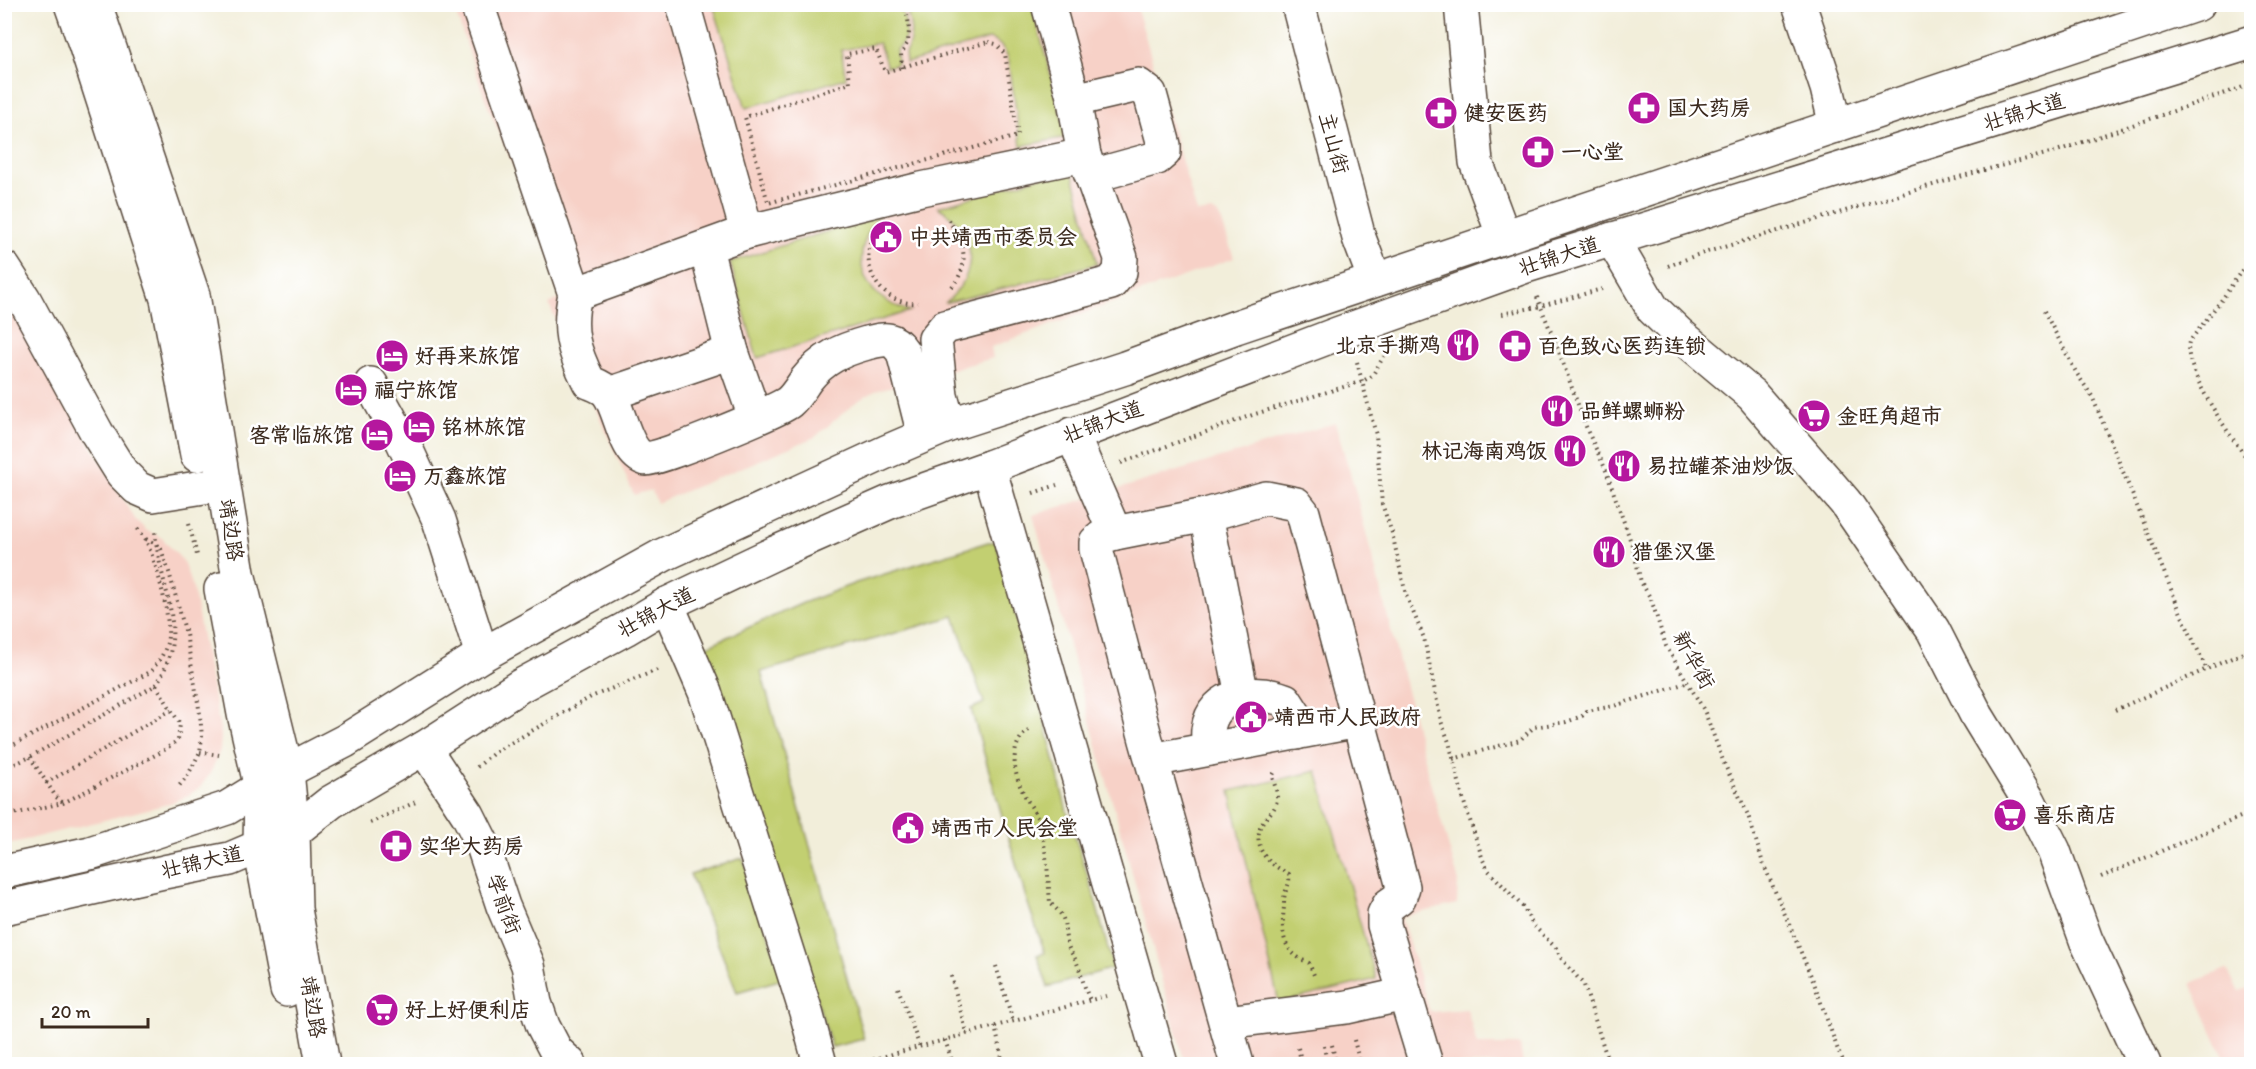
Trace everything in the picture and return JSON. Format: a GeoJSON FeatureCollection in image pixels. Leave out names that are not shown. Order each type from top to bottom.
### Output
{"type":"FeatureCollection","features":[{"type":"Feature","properties":{"kind":"main road","name":"靖边路"},"geometry":{"type":"LineString","coordinates":[[71,4],[167,299],[179,491],[244,714],[274,779],[293,832],[295,909],[323,1065]]}},
{"type":"Feature","properties":{"kind":"main road","name":"靖边路"},"geometry":{"type":"LineString","coordinates":[[95,4],[193,295],[274,779],[260,848],[301,1065]]}},
{"type":"Feature","properties":{"kind":"main road"},"geometry":{"type":"LineString","coordinates":[[477,4],[575,294],[571,312],[575,353],[589,382],[602,387],[609,394],[631,447],[640,457],[649,460],[675,451],[788,403],[807,378],[827,359],[843,350],[885,338],[897,343],[903,352],[917,400],[936,430]]}},
{"type":"Feature","properties":{"kind":"main road"},"geometry":{"type":"LineString","coordinates":[[683,4],[747,232]]}},
{"type":"Feature","properties":{"kind":"main road"},"geometry":{"type":"LineString","coordinates":[[936,430],[941,396],[935,339],[945,327],[1111,283],[1120,272],[1121,258],[1088,165],[1074,100],[1048,4]]}},
{"type":"Feature","properties":{"kind":"main road","name":"主山街"},"geometry":{"type":"LineString","coordinates":[[1298,4],[1359,238],[1375,280]]}},
{"type":"Feature","properties":{"kind":"main road"},"geometry":{"type":"LineString","coordinates":[[1461,4],[1476,162],[1504,237]]}},
{"type":"Feature","properties":{"kind":"main road"},"geometry":{"type":"LineString","coordinates":[[1799,4],[1827,88],[1836,126]]}},
{"type":"Feature","properties":{"kind":"main road","name":"壮锦大道"},"geometry":{"type":"LineString","coordinates":[[4,873],[90,853],[227,808],[274,779],[345,741],[482,655],[663,555],[936,430],[2198,4]]}},
{"type":"Feature","properties":{"kind":"main road","name":"壮锦大道"},"geometry":{"type":"LineString","coordinates":[[4,908],[230,859],[260,848],[293,832],[331,802],[424,748],[520,686],[625,630],[667,604],[890,502],[1337,334],[1526,266],[2252,42]]}},
{"type":"Feature","properties":{"kind":"main road"},"geometry":{"type":"LineString","coordinates":[[575,294],[747,232],[882,186],[917,177],[1088,165],[1157,158],[1164,152],[1150,94],[1138,85],[1074,100]]}},
{"type":"Feature","properties":{"kind":"main road"},"geometry":{"type":"LineString","coordinates":[[1612,239],[1653,309],[1752,395],[1845,502],[1933,630],[1977,716],[2029,801],[2054,851],[2085,940],[2144,1065]]}},
{"type":"Feature","properties":{"kind":"main road"},"geometry":{"type":"LineString","coordinates":[[706,248],[732,352],[755,417]]}},
{"type":"Feature","properties":{"kind":"main road"},"geometry":{"type":"LineString","coordinates":[[4,268],[24,299],[91,423],[122,473],[136,488],[179,491]]}},
{"type":"Feature","properties":{"kind":"main road"},"geometry":{"type":"LineString","coordinates":[[609,394],[732,352]]}},
{"type":"Feature","properties":{"kind":"main road"},"geometry":{"type":"LineString","coordinates":[[372,384],[403,442],[439,520],[482,655]]}},
{"type":"Feature","properties":{"kind":"main road"},"geometry":{"type":"LineString","coordinates":[[1072,434],[1115,533]]}},
{"type":"Feature","properties":{"kind":"main road"},"geometry":{"type":"LineString","coordinates":[[989,466],[1161,1065]]}},
{"type":"Feature","properties":{"kind":"main road"},"geometry":{"type":"LineString","coordinates":[[1237,1065],[1152,760],[1096,542],[1102,537],[1115,533],[1206,515],[1266,498],[1296,504],[1304,513],[1403,887],[1399,898],[1389,905],[1384,914],[1384,925],[1426,1065]]}},
{"type":"Feature","properties":{"kind":"main road"},"geometry":{"type":"LineString","coordinates":[[1206,515],[1242,694]]}},
{"type":"Feature","properties":{"kind":"main road"},"geometry":{"type":"LineString","coordinates":[[667,604],[705,692],[806,1012],[820,1065]]}},
{"type":"Feature","properties":{"kind":"main road"},"geometry":{"type":"LineString","coordinates":[[1209,749],[1208,731],[1211,718],[1230,698],[1242,694],[1258,693],[1285,700],[1296,717],[1296,733]]}},
{"type":"Feature","properties":{"kind":"main road"},"geometry":{"type":"LineString","coordinates":[[1152,760],[1358,721]]}},
{"type":"Feature","properties":{"kind":"main road","name":"学前街"},"geometry":{"type":"LineString","coordinates":[[424,748],[468,815],[485,852],[503,906],[528,965],[535,1003],[543,1026],[556,1051],[570,1065]]}},
{"type":"Feature","properties":{"kind":"main road"},"geometry":{"type":"LineString","coordinates":[[1226,1022],[1347,1007],[1405,994]]}},
{"type":"Feature","properties":{"kind":"path"},"geometry":{"type":"LineString","coordinates":[[902,68],[901,54],[908,42],[909,31],[908,18],[903,4]]}},
{"type":"Feature","properties":{"kind":"path"},"geometry":{"type":"LineString","coordinates":[[988,42],[996,44],[1005,54],[1018,136],[917,177],[882,186],[768,203],[745,117],[850,83],[847,54],[876,49],[885,72],[988,42]]}},
{"type":"Feature","properties":{"kind":"path"},"geometry":{"type":"LineString","coordinates":[[1495,316],[1541,306],[1634,278],[1697,255],[1973,173],[2055,152],[2252,84]]}},
{"type":"Feature","properties":{"kind":"path"},"geometry":{"type":"LineString","coordinates":[[917,177],[925,209],[937,211],[948,219],[963,242],[965,254],[959,280],[944,294]]}},
{"type":"Feature","properties":{"kind":"path"},"geometry":{"type":"LineString","coordinates":[[882,186],[892,213],[876,229],[870,244],[869,263],[873,278],[881,290],[893,299],[910,304],[927,302]]}},
{"type":"Feature","properties":{"kind":"path"},"geometry":{"type":"LineString","coordinates":[[2252,255],[2189,342],[2187,349],[2198,381],[2233,441],[2252,465]]}},
{"type":"Feature","properties":{"kind":"path","name":"新华街"},"geometry":{"type":"LineString","coordinates":[[1526,266],[1588,432],[1605,468],[1632,545],[1641,582],[1651,599],[1666,646],[1704,710],[1724,763],[1748,815],[1763,863],[1800,947],[1821,1008],[1845,1065]]}},
{"type":"Feature","properties":{"kind":"path"},"geometry":{"type":"LineString","coordinates":[[2044,311],[2063,350],[2096,404],[2178,607],[2207,670]]}},
{"type":"Feature","properties":{"kind":"path"},"geometry":{"type":"LineString","coordinates":[[1337,334],[1347,341],[1357,360],[1363,381],[1376,435],[1382,504],[1392,533],[1406,595],[1424,638],[1441,721],[1464,802],[1488,870],[1523,907],[1533,925],[1556,948],[1561,958],[1584,985],[1609,1065]]}},
{"type":"Feature","properties":{"kind":"path"},"geometry":{"type":"LineString","coordinates":[[1030,494],[1252,415],[1363,381],[1372,376],[1387,351]]}},
{"type":"Feature","properties":{"kind":"path"},"geometry":{"type":"LineString","coordinates":[[4,769],[30,757],[156,685],[166,669],[172,650],[173,632],[156,544],[179,491]]}},
{"type":"Feature","properties":{"kind":"path"},"geometry":{"type":"LineString","coordinates":[[179,491],[198,558]]}},
{"type":"Feature","properties":{"kind":"path"},"geometry":{"type":"LineString","coordinates":[[4,750],[150,672],[160,662],[168,637],[167,617],[153,558],[146,539],[135,525]]}},
{"type":"Feature","properties":{"kind":"path"},"geometry":{"type":"LineString","coordinates":[[146,539],[161,549],[170,572],[186,634],[200,714],[202,737],[200,752],[188,775],[177,789]]}},
{"type":"Feature","properties":{"kind":"path"},"geometry":{"type":"LineString","coordinates":[[363,826],[417,802],[442,795],[465,781],[476,767],[495,752],[591,697],[665,667],[687,647]]}},
{"type":"Feature","properties":{"kind":"path"},"geometry":{"type":"LineString","coordinates":[[2115,710],[2252,649]]}},
{"type":"Feature","properties":{"kind":"path"},"geometry":{"type":"LineString","coordinates":[[1453,759],[1520,740],[1534,728],[1566,722],[1582,716],[1587,711],[1614,706],[1689,682]]}},
{"type":"Feature","properties":{"kind":"path"},"geometry":{"type":"LineString","coordinates":[[4,816],[63,803],[162,751],[178,740],[180,724],[156,685]]}},
{"type":"Feature","properties":{"kind":"path"},"geometry":{"type":"LineString","coordinates":[[46,783],[171,710]]}},
{"type":"Feature","properties":{"kind":"path"},"geometry":{"type":"LineString","coordinates":[[1060,712],[1038,722],[1021,735],[1016,747],[1014,764],[1021,790],[1039,822],[1047,858],[1050,903],[1066,921],[1068,948],[1076,961],[1090,1000]]}},
{"type":"Feature","properties":{"kind":"path"},"geometry":{"type":"LineString","coordinates":[[200,752],[228,757]]}},
{"type":"Feature","properties":{"kind":"path"},"geometry":{"type":"LineString","coordinates":[[30,757],[56,797],[63,803]]}},
{"type":"Feature","properties":{"kind":"path"},"geometry":{"type":"LineString","coordinates":[[1276,770],[1272,777],[1278,794],[1276,806],[1260,826],[1259,840],[1262,853],[1271,864],[1289,874],[1290,883],[1285,893],[1283,936],[1288,949],[1297,958],[1309,963],[1314,973],[1320,1010]]}},
{"type":"Feature","properties":{"kind":"path"},"geometry":{"type":"LineString","coordinates":[[2069,890],[2252,812]]}},
{"type":"Feature","properties":{"kind":"path"},"geometry":{"type":"LineString","coordinates":[[996,966],[1013,1021]]}},
{"type":"Feature","properties":{"kind":"path"},"geometry":{"type":"LineString","coordinates":[[951,976],[967,1034]]}},
{"type":"Feature","properties":{"kind":"path"},"geometry":{"type":"LineString","coordinates":[[856,1065],[1139,987]]}},
{"type":"Feature","properties":{"kind":"path"},"geometry":{"type":"LineString","coordinates":[[898,988],[920,1047]]}},
{"type":"Feature","properties":{"kind":"path"},"geometry":{"type":"LineString","coordinates":[[995,1026],[1004,1065]]}},
{"type":"Feature","properties":{"kind":"path"},"geometry":{"type":"LineString","coordinates":[[945,1040],[953,1065]]}},
{"type":"Feature","properties":{"kind":"path"},"geometry":{"type":"LineString","coordinates":[[1332,1045],[1336,1065]]}},
{"type":"Feature","properties":{"kind":"path"},"geometry":{"type":"LineString","coordinates":[[1324,1046],[1327,1065]]}},
{"type":"Feature","properties":{"kind":"shaded area","name":"中共靖西市委员会"},"geometry":{"type":"Polygon","coordinates":[[[453,5],[1136,5],[1197,213],[1212,211],[1220,216],[1234,258],[991,347],[993,358],[875,391],[856,402],[815,437],[657,503],[651,490],[634,495],[549,304],[569,294],[487,104],[453,5]]]}},
{"type":"Feature","properties":{"kind":"shaded area"},"geometry":{"type":"Polygon","coordinates":[[[4,299],[135,519],[147,531],[161,537],[183,561],[193,589],[221,735],[220,750],[210,774],[200,787],[187,796],[168,804],[5,845],[4,299]]]}},
{"type":"Feature","properties":{"kind":"shaded area","name":"靖西市人民政府"},"geometry":{"type":"Polygon","coordinates":[[[1335,423],[1354,486],[1430,782],[1458,879],[1457,904],[1401,917],[1430,1012],[1467,1009],[1477,1045],[1520,1045],[1523,1064],[1185,1064],[1033,515],[1335,423]]]}},
{"type":"Feature","properties":{"kind":"shaded area"},"geometry":{"type":"Polygon","coordinates":[[[2227,969],[2239,992],[2251,987],[2251,1064],[2227,1064],[2191,983],[2227,969]]]}},
{"type":"Feature","properties":{"kind":"green space"},"geometry":{"type":"Polygon","coordinates":[[[713,5],[900,5],[906,23],[906,35],[896,50],[897,64],[887,67],[879,43],[841,50],[846,78],[746,108],[713,5]]]}},
{"type":"Feature","properties":{"kind":"green space"},"geometry":{"type":"Polygon","coordinates":[[[905,5],[1032,5],[1067,137],[1021,146],[1009,61],[1002,47],[993,40],[989,39],[906,63],[905,53],[910,41],[911,29],[905,5]]]}},
{"type":"Feature","properties":{"kind":"green space"},"geometry":{"type":"Polygon","coordinates":[[[1071,168],[1097,264],[945,303],[964,279],[969,266],[970,253],[961,228],[938,207],[1071,168]]]}},
{"type":"Feature","properties":{"kind":"green space"},"geometry":{"type":"Polygon","coordinates":[[[880,215],[864,245],[862,259],[864,273],[869,285],[879,296],[910,311],[757,358],[730,262],[880,215]]]}},
{"type":"Feature","properties":{"kind":"green space"},"geometry":{"type":"Polygon","coordinates":[[[988,542],[996,542],[1041,706],[1067,812],[1093,892],[1113,968],[1048,987],[1037,955],[1045,953],[1026,898],[971,709],[984,703],[954,616],[761,672],[864,1039],[832,1047],[703,648],[803,603],[856,583],[988,542]]]}},
{"type":"Feature","properties":{"kind":"green space"},"geometry":{"type":"Polygon","coordinates":[[[1317,771],[1376,979],[1279,1003],[1230,791],[1317,771]]]}},
{"type":"Feature","properties":{"kind":"green space"},"geometry":{"type":"Polygon","coordinates":[[[743,858],[783,979],[737,992],[690,874],[743,858]]]}},
{"type":"Feature","properties":{"kind":"place","name":"国大药房"},"geometry":{"type":"Point","coordinates":[1644,108]}},
{"type":"Feature","properties":{"kind":"place","name":"健安医药"},"geometry":{"type":"Point","coordinates":[1441,113]}},
{"type":"Feature","properties":{"kind":"place","name":"一心堂"},"geometry":{"type":"Point","coordinates":[1538,152]}},
{"type":"Feature","properties":{"kind":"place","name":"中共靖西市委员会"},"geometry":{"type":"Point","coordinates":[886,237]}},
{"type":"Feature","properties":{"kind":"place","name":"北京手撕鸡"},"geometry":{"type":"Point","coordinates":[1463,345]}},
{"type":"Feature","properties":{"kind":"place","name":"百色致心医药连锁"},"geometry":{"type":"Point","coordinates":[1515,346]}},
{"type":"Feature","properties":{"kind":"place","name":"好再来旅馆"},"geometry":{"type":"Point","coordinates":[392,356]}},
{"type":"Feature","properties":{"kind":"place","name":"福宁旅馆"},"geometry":{"type":"Point","coordinates":[351,390]}},
{"type":"Feature","properties":{"kind":"place","name":"品鲜螺蛳粉"},"geometry":{"type":"Point","coordinates":[1557,411]}},
{"type":"Feature","properties":{"kind":"place","name":"金旺角超市"},"geometry":{"type":"Point","coordinates":[1814,416]}},
{"type":"Feature","properties":{"kind":"place","name":"铭林旅馆"},"geometry":{"type":"Point","coordinates":[419,427]}},
{"type":"Feature","properties":{"kind":"place","name":"客常临旅馆"},"geometry":{"type":"Point","coordinates":[377,435]}},
{"type":"Feature","properties":{"kind":"place","name":"林记海南鸡饭"},"geometry":{"type":"Point","coordinates":[1570,451]}},
{"type":"Feature","properties":{"kind":"place","name":"易拉罐茶油炒饭"},"geometry":{"type":"Point","coordinates":[1624,466]}},
{"type":"Feature","properties":{"kind":"place","name":"万鑫旅馆"},"geometry":{"type":"Point","coordinates":[400,476]}},
{"type":"Feature","properties":{"kind":"place","name":"猎堡汉堡"},"geometry":{"type":"Point","coordinates":[1609,552]}},
{"type":"Feature","properties":{"kind":"place","name":"靖西市人民政府"},"geometry":{"type":"Point","coordinates":[1251,717]}},
{"type":"Feature","properties":{"kind":"place","name":"喜乐商店"},"geometry":{"type":"Point","coordinates":[2010,815]}},
{"type":"Feature","properties":{"kind":"place","name":"靖西市人民会堂"},"geometry":{"type":"Point","coordinates":[908,828]}},
{"type":"Feature","properties":{"kind":"place","name":"实华大药房"},"geometry":{"type":"Point","coordinates":[396,846]}},
{"type":"Feature","properties":{"kind":"place","name":"好上好便利店"},"geometry":{"type":"Point","coordinates":[382,1010]}}]}
